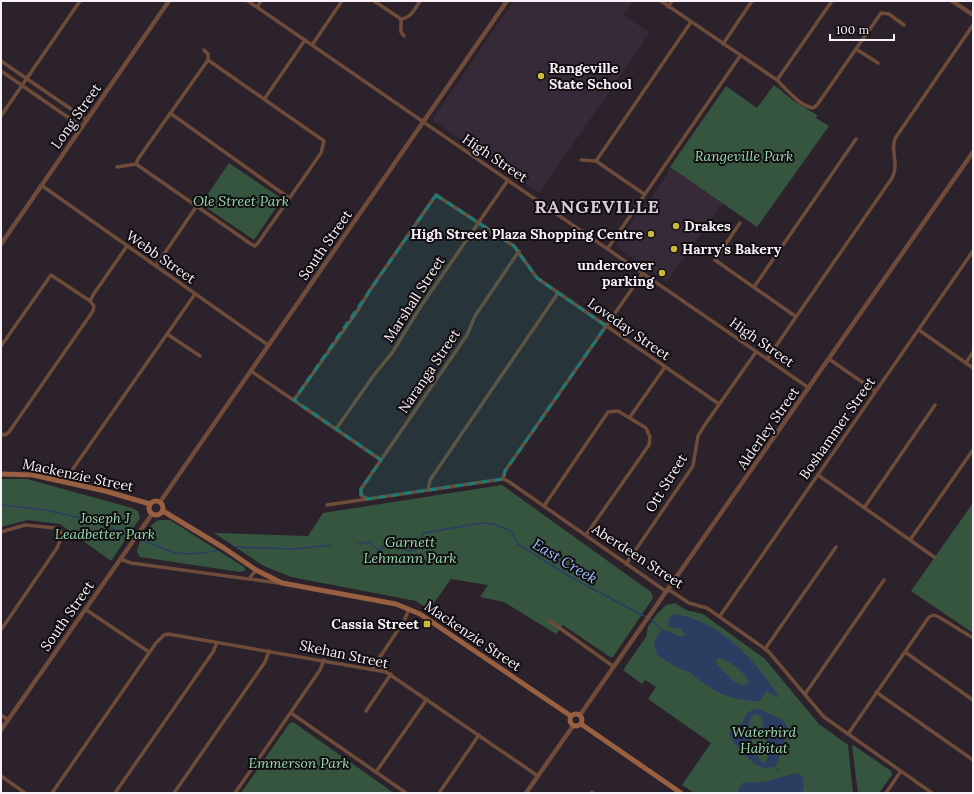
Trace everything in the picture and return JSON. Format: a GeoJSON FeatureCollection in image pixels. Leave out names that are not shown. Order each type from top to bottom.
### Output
{"type":"FeatureCollection","features":[{"type":"Feature","properties":{"kind":"main road","name":"Mackenzie Street"},"geometry":{"type":"LineString","coordinates":[[1,474],[20,474],[66,482],[124,495],[150,504]]}},
{"type":"Feature","properties":{"kind":"main road"},"geometry":{"type":"LineString","coordinates":[[153,501],[160,502],[164,507],[163,512],[158,515],[152,514],[149,509],[150,504],[153,501]]}},
{"type":"Feature","properties":{"kind":"main road","name":"Mackenzie Street"},"geometry":{"type":"LineString","coordinates":[[163,512],[224,548],[256,570],[282,583],[396,604],[409,609],[430,620],[571,716]]}},
{"type":"Feature","properties":{"kind":"main road"},"geometry":{"type":"LineString","coordinates":[[575,714],[580,716],[582,718],[582,724],[573,726],[570,721],[571,716],[575,714]]}},
{"type":"Feature","properties":{"kind":"main road"},"geometry":{"type":"LineString","coordinates":[[582,724],[681,793]]}},
{"type":"Feature","properties":{"kind":"street"},"geometry":{"type":"LineString","coordinates":[[1,116],[80,1]]}},
{"type":"Feature","properties":{"kind":"street","name":"Long Street"},"geometry":{"type":"LineString","coordinates":[[1,244],[169,1]]}},
{"type":"Feature","properties":{"kind":"street","name":"High Street"},"geometry":{"type":"LineString","coordinates":[[248,1],[809,388]]}},
{"type":"Feature","properties":{"kind":"street"},"geometry":{"type":"LineString","coordinates":[[257,7],[261,1]]}},
{"type":"Feature","properties":{"kind":"street"},"geometry":{"type":"LineString","coordinates":[[312,44],[342,1]]}},
{"type":"Feature","properties":{"kind":"street"},"geometry":{"type":"LineString","coordinates":[[374,1],[401,19],[410,15],[420,1]]}},
{"type":"Feature","properties":{"kind":"street","name":"South Street"},"geometry":{"type":"LineString","coordinates":[[160,502],[507,1]]}},
{"type":"Feature","properties":{"kind":"street"},"geometry":{"type":"LineString","coordinates":[[661,1],[777,80],[793,96],[806,106],[813,108],[881,13],[888,14],[904,25]]}},
{"type":"Feature","properties":{"kind":"street"},"geometry":{"type":"LineString","coordinates":[[668,6],[672,1]]}},
{"type":"Feature","properties":{"kind":"street"},"geometry":{"type":"LineString","coordinates":[[723,44],[752,1]]}},
{"type":"Feature","properties":{"kind":"street"},"geometry":{"type":"LineString","coordinates":[[777,80],[832,1]]}},
{"type":"Feature","properties":{"kind":"street"},"geometry":{"type":"LineString","coordinates":[[952,1],[973,16]]}},
{"type":"Feature","properties":{"kind":"street"},"geometry":{"type":"LineString","coordinates":[[401,19],[401,32],[404,36]]}},
{"type":"Feature","properties":{"kind":"street"},"geometry":{"type":"LineString","coordinates":[[596,161],[691,22]]}},
{"type":"Feature","properties":{"kind":"street"},"geometry":{"type":"LineString","coordinates":[[767,358],[892,178],[895,170],[893,146],[896,137],[973,25]]}},
{"type":"Feature","properties":{"kind":"street"},"geometry":{"type":"LineString","coordinates":[[265,98],[304,40]]}},
{"type":"Feature","properties":{"kind":"street"},"geometry":{"type":"LineString","coordinates":[[856,49],[878,63]]}},
{"type":"Feature","properties":{"kind":"street"},"geometry":{"type":"LineString","coordinates":[[136,164],[138,159],[208,60],[208,54],[204,50]]}},
{"type":"Feature","properties":{"kind":"street"},"geometry":{"type":"LineString","coordinates":[[608,248],[740,56]]}},
{"type":"Feature","properties":{"kind":"street"},"geometry":{"type":"LineString","coordinates":[[117,167],[136,164],[196,207],[255,246],[321,152],[324,144],[321,137],[208,60]]}},
{"type":"Feature","properties":{"kind":"street"},"geometry":{"type":"LineString","coordinates":[[1,61],[87,120]]}},
{"type":"Feature","properties":{"kind":"street"},"geometry":{"type":"LineString","coordinates":[[1,71],[82,127]]}},
{"type":"Feature","properties":{"kind":"street"},"geometry":{"type":"LineString","coordinates":[[170,113],[289,198]]}},
{"type":"Feature","properties":{"kind":"street"},"geometry":{"type":"LineString","coordinates":[[754,287],[856,139]]}},
{"type":"Feature","properties":{"kind":"street","name":"Alderley Street"},"geometry":{"type":"LineString","coordinates":[[580,716],[973,152]]}},
{"type":"Feature","properties":{"kind":"street"},"geometry":{"type":"LineString","coordinates":[[581,160],[596,161],[644,194]]}},
{"type":"Feature","properties":{"kind":"street","name":"Marshall Street"},"geometry":{"type":"LineString","coordinates":[[336,429],[374,374],[392,353],[421,306],[508,180]]}},
{"type":"Feature","properties":{"kind":"street","name":"Webb Street"},"geometry":{"type":"LineString","coordinates":[[41,185],[268,345]]}},
{"type":"Feature","properties":{"kind":"street","name":"Loveday Street"},"geometry":{"type":"LineString","coordinates":[[294,400],[352,319],[372,287],[436,195],[479,222],[519,251],[533,274],[558,293],[719,404]]}},
{"type":"Feature","properties":{"kind":"street"},"geometry":{"type":"LineString","coordinates":[[156,266],[196,207]]}},
{"type":"Feature","properties":{"kind":"street"},"geometry":{"type":"LineString","coordinates":[[740,222],[715,260],[795,316]]}},
{"type":"Feature","properties":{"kind":"street"},"geometry":{"type":"LineString","coordinates":[[90,301],[127,246]]}},
{"type":"Feature","properties":{"kind":"street","name":"Naranga Street"},"geometry":{"type":"LineString","coordinates":[[368,499],[361,495],[362,489],[467,336],[475,316],[519,251]]}},
{"type":"Feature","properties":{"kind":"street","name":"Boshammer Street"},"geometry":{"type":"LineString","coordinates":[[720,616],[973,251]]}},
{"type":"Feature","properties":{"kind":"street"},"geometry":{"type":"LineString","coordinates":[[328,505],[503,479],[506,471],[643,273]]}},
{"type":"Feature","properties":{"kind":"street"},"geometry":{"type":"LineString","coordinates":[[1,346],[51,275],[90,301],[94,306],[93,311],[3,434]]}},
{"type":"Feature","properties":{"kind":"street"},"geometry":{"type":"LineString","coordinates":[[428,490],[430,480],[558,293]]}},
{"type":"Feature","properties":{"kind":"street"},"geometry":{"type":"LineString","coordinates":[[66,482],[70,473],[195,294]]}},
{"type":"Feature","properties":{"kind":"street"},"geometry":{"type":"LineString","coordinates":[[919,330],[973,368]]}},
{"type":"Feature","properties":{"kind":"street"},"geometry":{"type":"LineString","coordinates":[[167,334],[200,356]]}},
{"type":"Feature","properties":{"kind":"street","name":"Ott Street"},"geometry":{"type":"LineString","coordinates":[[626,564],[693,466],[698,436],[756,352]]}},
{"type":"Feature","properties":{"kind":"street"},"geometry":{"type":"LineString","coordinates":[[966,363],[973,352]]}},
{"type":"Feature","properties":{"kind":"street"},"geometry":{"type":"LineString","coordinates":[[829,359],[875,391]]}},
{"type":"Feature","properties":{"kind":"street"},"geometry":{"type":"LineString","coordinates":[[630,417],[665,367]]}},
{"type":"Feature","properties":{"kind":"street"},"geometry":{"type":"LineString","coordinates":[[251,371],[381,460]]}},
{"type":"Feature","properties":{"kind":"street"},"geometry":{"type":"LineString","coordinates":[[864,508],[935,405]]}},
{"type":"Feature","properties":{"kind":"street"},"geometry":{"type":"LineString","coordinates":[[544,506],[608,412],[618,411],[646,428],[650,437],[649,445],[586,535]]}},
{"type":"Feature","properties":{"kind":"street"},"geometry":{"type":"LineString","coordinates":[[910,540],[973,450]]}},
{"type":"Feature","properties":{"kind":"street"},"geometry":{"type":"LineString","coordinates":[[818,475],[934,557]]}},
{"type":"Feature","properties":{"kind":"street","name":"Aberdeen Street"},"geometry":{"type":"LineString","coordinates":[[503,479],[664,590],[689,603],[706,608],[720,616],[765,648],[824,717],[932,793]]}},
{"type":"Feature","properties":{"kind":"street","name":"South Street"},"geometry":{"type":"LineString","coordinates":[[1,730],[152,514]]}},
{"type":"Feature","properties":{"kind":"street"},"geometry":{"type":"LineString","coordinates":[[1,532],[25,525],[48,527],[60,530],[62,536],[57,548],[1,630]]}},
{"type":"Feature","properties":{"kind":"street"},"geometry":{"type":"LineString","coordinates":[[765,648],[836,547]]}},
{"type":"Feature","properties":{"kind":"street","name":"Mackenzie Street"},"geometry":{"type":"LineString","coordinates":[[120,559],[131,563],[282,583]]}},
{"type":"Feature","properties":{"kind":"street"},"geometry":{"type":"LineString","coordinates":[[249,579],[256,570]]}},
{"type":"Feature","properties":{"kind":"street"},"geometry":{"type":"LineString","coordinates":[[805,694],[884,580]]}},
{"type":"Feature","properties":{"kind":"street"},"geometry":{"type":"LineString","coordinates":[[52,793],[150,652],[86,609]]}},
{"type":"Feature","properties":{"kind":"street"},"geometry":{"type":"LineString","coordinates":[[372,669],[404,621],[409,609]]}},
{"type":"Feature","properties":{"kind":"street"},"geometry":{"type":"LineString","coordinates":[[848,734],[929,617],[934,614],[973,638]]}},
{"type":"Feature","properties":{"kind":"street"},"geometry":{"type":"LineString","coordinates":[[550,621],[614,667]]}},
{"type":"Feature","properties":{"kind":"street","name":"Skehan Street"},"geometry":{"type":"LineString","coordinates":[[150,652],[164,635],[177,635],[386,672],[538,776]]}},
{"type":"Feature","properties":{"kind":"street"},"geometry":{"type":"LineString","coordinates":[[115,793],[213,652],[217,643]]}},
{"type":"Feature","properties":{"kind":"street"},"geometry":{"type":"LineString","coordinates":[[174,793],[265,662],[269,651]]}},
{"type":"Feature","properties":{"kind":"street"},"geometry":{"type":"LineString","coordinates":[[904,652],[973,700]]}},
{"type":"Feature","properties":{"kind":"street"},"geometry":{"type":"LineString","coordinates":[[380,655],[380,664],[386,672]]}},
{"type":"Feature","properties":{"kind":"street"},"geometry":{"type":"LineString","coordinates":[[235,793],[320,670],[324,660]]}},
{"type":"Feature","properties":{"kind":"street"},"geometry":{"type":"LineString","coordinates":[[366,711],[391,674]]}},
{"type":"Feature","properties":{"kind":"street"},"geometry":{"type":"LineString","coordinates":[[876,692],[973,760]]}},
{"type":"Feature","properties":{"kind":"street"},"geometry":{"type":"LineString","coordinates":[[376,772],[427,699]]}},
{"type":"Feature","properties":{"kind":"street"},"geometry":{"type":"LineString","coordinates":[[291,713],[406,793]]}},
{"type":"Feature","properties":{"kind":"street"},"geometry":{"type":"LineString","coordinates":[[1,715],[8,720]]}},
{"type":"Feature","properties":{"kind":"street"},"geometry":{"type":"LineString","coordinates":[[526,793],[573,726]]}},
{"type":"Feature","properties":{"kind":"street"},"geometry":{"type":"LineString","coordinates":[[439,793],[479,735]]}},
{"type":"Feature","properties":{"kind":"street"},"geometry":{"type":"LineString","coordinates":[[886,793],[901,771]]}},
{"type":"Feature","properties":{"kind":"street"},"geometry":{"type":"LineString","coordinates":[[1,776],[25,793]]}},
{"type":"Feature","properties":{"kind":"highlighted area"},"geometry":{"type":"Polygon","coordinates":[[[436,195],[514,246],[537,278],[606,326],[505,471],[503,479],[368,499],[361,495],[361,489],[381,460],[294,400],[436,195]]]}},
{"type":"Feature","properties":{"kind":"shaded area","name":"Rangeville State School"},"geometry":{"type":"Polygon","coordinates":[[[514,1],[634,1],[623,15],[650,33],[539,193],[434,121],[433,118],[514,1]]]}},
{"type":"Feature","properties":{"kind":"shaded area","name":"High Street Plaza Shopping Centre"},"geometry":{"type":"Polygon","coordinates":[[[670,167],[723,203],[667,282],[617,247],[617,244],[639,212],[643,210],[665,178],[670,167]]]}},
{"type":"Feature","properties":{"kind":"green space","name":"Rangeville Park"},"geometry":{"type":"Polygon","coordinates":[[[774,85],[794,101],[817,115],[816,118],[829,126],[757,227],[670,167],[726,86],[757,108],[774,85]]]}},
{"type":"Feature","properties":{"kind":"green space","name":"Ole Street Park"},"geometry":{"type":"Polygon","coordinates":[[[229,163],[282,199],[254,240],[201,204],[229,163]]]}},
{"type":"Feature","properties":{"kind":"green space","name":"Joseph J Leadbetter Park"},"geometry":{"type":"Polygon","coordinates":[[[1,479],[27,479],[132,508],[138,511],[140,518],[111,561],[60,524],[28,520],[1,527],[1,479]]]}},
{"type":"Feature","properties":{"kind":"green space","name":"Garnett Lehmann Park"},"geometry":{"type":"Polygon","coordinates":[[[502,485],[651,592],[653,598],[613,657],[610,657],[563,625],[556,634],[504,602],[480,597],[488,585],[451,579],[429,610],[416,601],[291,577],[264,566],[214,533],[308,536],[323,513],[502,485]]]}},
{"type":"Feature","properties":{"kind":"green space"},"geometry":{"type":"Polygon","coordinates":[[[973,503],[973,633],[911,591],[973,503]]]}},
{"type":"Feature","properties":{"kind":"green space"},"geometry":{"type":"Polygon","coordinates":[[[159,520],[170,520],[244,567],[246,570],[240,572],[140,557],[137,552],[139,544],[148,529],[159,520]]]}},
{"type":"Feature","properties":{"kind":"green space","name":"Waterbird Habitat"},"geometry":{"type":"Polygon","coordinates":[[[675,603],[686,610],[703,614],[765,659],[819,724],[848,745],[853,793],[694,793],[682,785],[711,743],[648,699],[656,687],[645,680],[642,684],[623,670],[646,637],[648,627],[656,615],[666,605],[675,603]]]}},
{"type":"Feature","properties":{"kind":"green space","name":"Emmerson Park"},"geometry":{"type":"Polygon","coordinates":[[[293,722],[394,793],[241,793],[289,724],[293,722]]]}},
{"type":"Feature","properties":{"kind":"green space"},"geometry":{"type":"Polygon","coordinates":[[[853,745],[891,771],[892,775],[879,793],[858,793],[853,745]]]}},
{"type":"Feature","properties":{"kind":"water"},"geometry":{"type":"Polygon","coordinates":[[[674,614],[690,618],[706,624],[721,633],[747,655],[769,682],[778,696],[777,698],[767,691],[759,701],[749,701],[731,697],[707,686],[691,673],[678,668],[657,655],[654,644],[659,632],[669,631],[678,636],[685,636],[682,629],[669,627],[668,619],[674,614]],[[717,658],[716,664],[736,683],[744,686],[749,683],[748,679],[741,671],[717,658]]]}},
{"type":"Feature","properties":{"kind":"water"},"geometry":{"type":"Polygon","coordinates":[[[758,709],[783,720],[788,729],[775,766],[763,768],[755,764],[731,739],[730,730],[739,726],[744,721],[747,713],[758,709]],[[755,714],[751,718],[749,731],[750,740],[756,755],[764,763],[768,758],[767,742],[761,716],[755,714]]]}},
{"type":"Feature","properties":{"kind":"water"},"geometry":{"type":"Polygon","coordinates":[[[797,773],[803,777],[804,786],[802,793],[737,793],[742,783],[763,782],[797,773]]]}},
{"type":"Feature","properties":{"kind":"waterway","name":"East Creek"},"geometry":{"type":"LineString","coordinates":[[1,505],[45,510],[86,519],[129,535]]}},
{"type":"Feature","properties":{"kind":"waterway","name":"East Creek"},"geometry":{"type":"LineString","coordinates":[[357,544],[369,542],[378,550],[381,550],[386,542],[408,551],[415,550],[424,533],[481,523],[493,524],[511,531],[518,544],[572,578],[646,617]]}},
{"type":"Feature","properties":{"kind":"waterway","name":"East Creek"},"geometry":{"type":"LineString","coordinates":[[142,540],[175,553],[193,554],[216,551]]}},
{"type":"Feature","properties":{"kind":"waterway","name":"East Creek"},"geometry":{"type":"LineString","coordinates":[[236,547],[294,549],[330,545]]}},
{"type":"Feature","properties":{"kind":"waterway","name":"East Creek"},"geometry":{"type":"LineString","coordinates":[[650,619],[663,631]]}},
{"type":"Feature","properties":{"kind":"waterway","name":"East Creek"},"geometry":{"type":"LineString","coordinates":[[774,764],[777,770]]}},
{"type":"Feature","properties":{"kind":"place","name":"Rangeville State School"},"geometry":{"type":"Point","coordinates":[541,76]}},
{"type":"Feature","properties":{"kind":"place","name":"Drakes"},"geometry":{"type":"Point","coordinates":[676,226]}},
{"type":"Feature","properties":{"kind":"place","name":"High Street Plaza Shopping Centre"},"geometry":{"type":"Point","coordinates":[651,234]}},
{"type":"Feature","properties":{"kind":"place","name":"Harry's Bakery"},"geometry":{"type":"Point","coordinates":[674,249]}},
{"type":"Feature","properties":{"kind":"place","name":"undercover parking"},"geometry":{"type":"Point","coordinates":[662,273]}},
{"type":"Feature","properties":{"kind":"place","name":"Cassia Street"},"geometry":{"type":"Point","coordinates":[427,624]}},
{"type":"Feature","properties":{"kind":"district","name":"RANGEVILLE"},"geometry":{"type":"Point","coordinates":[597,206]}}]}
